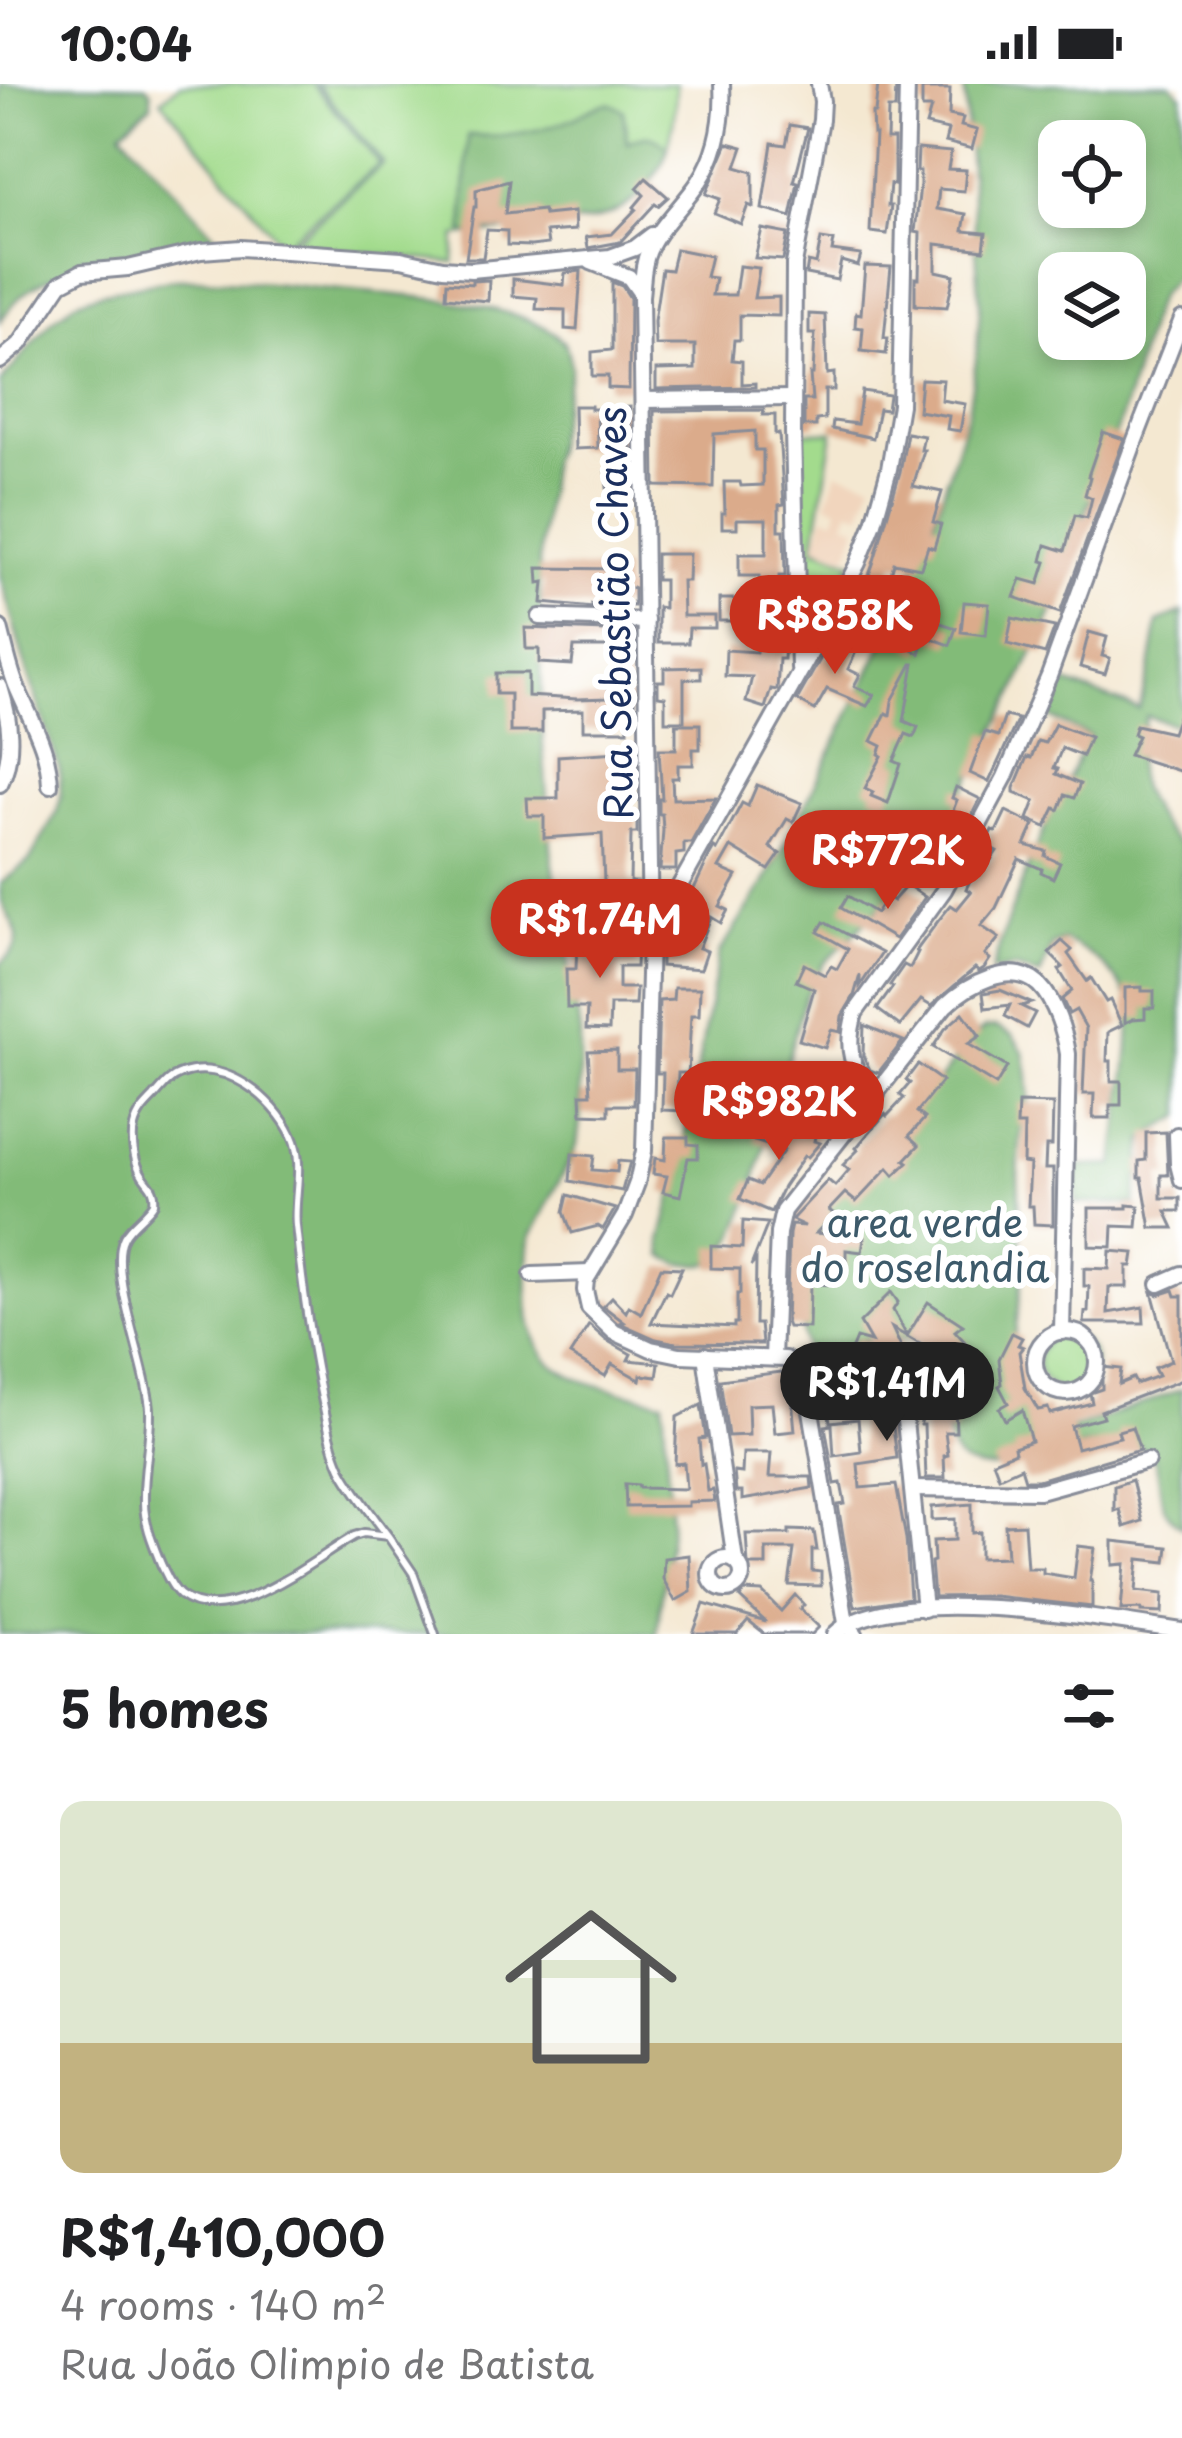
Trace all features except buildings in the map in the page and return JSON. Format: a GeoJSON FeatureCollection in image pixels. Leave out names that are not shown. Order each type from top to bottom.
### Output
{"type":"FeatureCollection","features":[{"type":"Feature","properties":{"kind":"street","name":"Rua Sebastião Chaves"},"geometry":{"type":"LineString","coordinates":[[590,1273],[625,1215],[642,1162],[650,939],[641,296],[646,257],[710,160],[722,125],[722,84]]}},
{"type":"Feature","properties":{"kind":"street"},"geometry":{"type":"LineString","coordinates":[[800,673],[794,264],[821,119],[818,84]]}},
{"type":"Feature","properties":{"kind":"street"},"geometry":{"type":"LineString","coordinates":[[650,939],[864,551],[892,453],[900,405],[907,84]]}},
{"type":"Feature","properties":{"kind":"street"},"geometry":{"type":"LineString","coordinates":[[0,361],[20,344],[55,290],[82,272],[128,268],[201,251],[254,249],[379,257],[457,269],[580,260],[635,248],[665,223]]}},
{"type":"Feature","properties":{"kind":"street"},"geometry":{"type":"LineString","coordinates":[[580,260],[622,273],[641,296]]}},
{"type":"Feature","properties":{"kind":"street"},"geometry":{"type":"LineString","coordinates":[[877,1095],[854,1067],[855,1013],[944,890],[1014,758],[1182,319]]}},
{"type":"Feature","properties":{"kind":"street"},"geometry":{"type":"LineString","coordinates":[[643,400],[793,398]]}},
{"type":"Feature","properties":{"kind":"street"},"geometry":{"type":"LineString","coordinates":[[540,617],[646,621]]}},
{"type":"Feature","properties":{"kind":"street"},"geometry":{"type":"LineString","coordinates":[[0,628],[15,683],[43,743],[50,785]]}},
{"type":"Feature","properties":{"kind":"street"},"geometry":{"type":"LineString","coordinates":[[0,687],[9,733],[0,784]]}},
{"type":"Feature","properties":{"kind":"street"},"geometry":{"type":"LineString","coordinates":[[773,1358],[783,1211],[939,1012],[965,989],[1004,976],[1027,978],[1039,985],[1064,1033],[1069,1067],[1062,1332]]}},
{"type":"Feature","properties":{"kind":"street"},"geometry":{"type":"LineString","coordinates":[[1179,1142],[1182,1180]]}},
{"type":"Feature","properties":{"kind":"street"},"geometry":{"type":"LineString","coordinates":[[532,1275],[590,1273],[585,1290],[589,1307],[614,1332],[651,1349],[785,1359],[797,1367],[807,1386],[845,1631],[873,1616],[924,1609],[1020,1608],[1182,1631]]}},
{"type":"Feature","properties":{"kind":"street"},"geometry":{"type":"LineString","coordinates":[[1159,1284],[1182,1274]]}},
{"type":"Feature","properties":{"kind":"street"},"geometry":{"type":"LineString","coordinates":[[1062,1332],[1087,1340],[1097,1359],[1091,1381],[1072,1393],[1049,1388],[1036,1369],[1042,1342],[1062,1332]]}},
{"type":"Feature","properties":{"kind":"street"},"geometry":{"type":"LineString","coordinates":[[705,1355],[736,1560]]}},
{"type":"Feature","properties":{"kind":"street"},"geometry":{"type":"LineString","coordinates":[[901,1382],[924,1609]]}},
{"type":"Feature","properties":{"kind":"street"},"geometry":{"type":"LineString","coordinates":[[912,1489],[1039,1491],[1147,1461]]}},
{"type":"Feature","properties":{"kind":"lane"},"geometry":{"type":"LineString","coordinates":[[388,1536],[354,1536],[294,1576],[240,1600],[213,1606],[179,1594],[158,1557],[144,1505],[150,1406],[127,1306],[121,1248],[128,1232],[154,1203],[155,1194],[134,1151],[135,1122],[164,1085],[182,1073],[218,1073],[244,1083],[268,1102],[292,1137],[298,1171],[298,1242],[328,1430],[340,1466],[388,1536],[412,1573],[434,1634]]}},
{"type":"Feature","properties":{"kind":"shaded area"},"geometry":{"type":"Polygon","coordinates":[[[837,472],[872,482],[862,513],[849,510],[845,522],[857,526],[847,557],[815,547],[824,516],[835,519],[838,507],[827,503],[837,472]]]}},
{"type":"Feature","properties":{"kind":"green space"},"geometry":{"type":"Polygon","coordinates":[[[0,84],[146,86],[151,105],[121,131],[223,244],[53,277],[25,293],[0,322],[0,84]]]}},
{"type":"Feature","properties":{"kind":"green space"},"geometry":{"type":"Polygon","coordinates":[[[180,84],[313,84],[380,164],[282,245],[161,100],[180,84]]]}},
{"type":"Feature","properties":{"kind":"green space"},"geometry":{"type":"Polygon","coordinates":[[[317,84],[676,84],[667,151],[659,170],[632,202],[590,221],[456,236],[454,263],[290,244],[384,164],[317,84]]]}},
{"type":"Feature","properties":{"kind":"green space"},"geometry":{"type":"Polygon","coordinates":[[[964,84],[1171,84],[1182,95],[1182,271],[1159,295],[1146,333],[1146,252],[1038,252],[1038,360],[1138,360],[1054,608],[925,861],[823,965],[805,996],[752,1192],[735,1236],[721,1258],[707,1264],[681,1264],[663,1256],[661,1241],[719,953],[795,826],[877,657],[932,528],[968,411],[980,306],[964,84]]]}},
{"type":"Feature","properties":{"kind":"green space"},"geometry":{"type":"Polygon","coordinates":[[[609,103],[623,110],[627,143],[649,136],[668,148],[639,195],[617,211],[590,221],[463,235],[468,135],[535,130],[609,103]]]}},
{"type":"Feature","properties":{"kind":"green space"},"geometry":{"type":"Polygon","coordinates":[[[175,279],[279,284],[478,306],[550,330],[567,351],[571,368],[551,458],[539,559],[543,747],[552,858],[580,1031],[580,1121],[577,1145],[532,1234],[527,1288],[537,1344],[550,1362],[593,1384],[663,1401],[671,1523],[657,1634],[0,1634],[0,964],[17,941],[1,901],[0,884],[30,860],[61,797],[59,767],[0,576],[0,383],[51,322],[75,302],[175,279]]]}},
{"type":"Feature","properties":{"kind":"green space"},"geometry":{"type":"Polygon","coordinates":[[[795,432],[833,432],[814,547],[852,562],[823,616],[812,627],[802,623],[795,432]]]}},
{"type":"Feature","properties":{"kind":"green space"},"geometry":{"type":"Polygon","coordinates":[[[1182,612],[1182,727],[1146,716],[1137,773],[1151,809],[1182,845],[1182,1116],[1144,1140],[1135,1204],[1076,1203],[1077,1166],[1114,1165],[1130,1030],[1126,996],[1100,963],[1064,940],[1052,945],[1040,976],[1015,968],[992,971],[1035,851],[1090,736],[1047,716],[1060,681],[1139,709],[1158,622],[1182,612]]]}},
{"type":"Feature","properties":{"kind":"green space","name":"area verde do roselandia"},"geometry":{"type":"Polygon","coordinates":[[[996,1027],[1013,1036],[1024,1053],[1028,1074],[1018,1175],[1023,1272],[1011,1368],[1019,1400],[1066,1432],[1182,1389],[1182,1527],[1164,1507],[1156,1466],[1143,1448],[1094,1445],[1015,1465],[965,1464],[955,1455],[948,1434],[934,1346],[873,1338],[823,1359],[805,1348],[805,1264],[823,1216],[907,1123],[970,1039],[985,1028],[996,1027]]]}},
{"type":"Feature","properties":{"kind":"green space"},"geometry":{"type":"Polygon","coordinates":[[[1066,1334],[1086,1342],[1094,1362],[1086,1382],[1066,1390],[1046,1382],[1038,1362],[1046,1342],[1066,1334]]]}}]}
